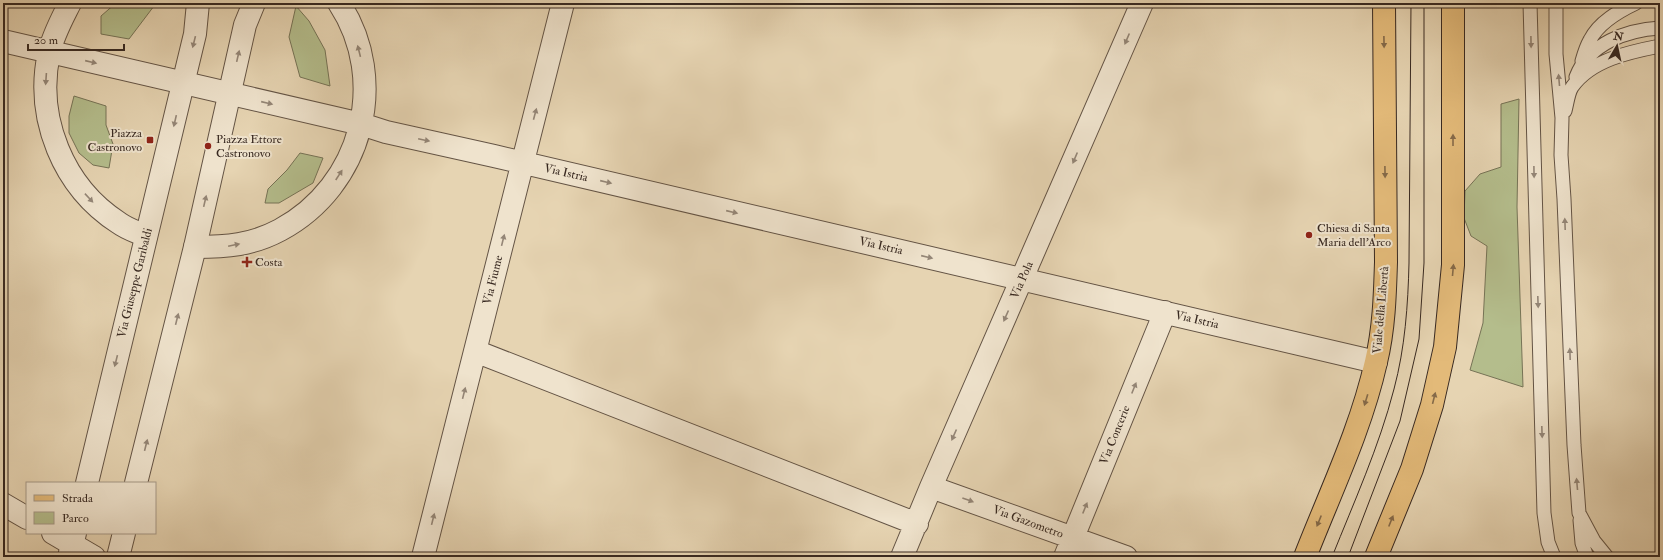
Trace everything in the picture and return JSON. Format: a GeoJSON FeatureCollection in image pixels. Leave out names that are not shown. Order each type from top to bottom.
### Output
{"type":"FeatureCollection","features":[{"type":"Feature","properties":{"kind":"main road","name":"Viale della Libertà"},"geometry":{"type":"LineString","coordinates":[[1304,557],[1352,440],[1376,362],[1385,299],[1386,262],[1384,3]]}},
{"type":"Feature","properties":{"kind":"main road"},"geometry":{"type":"LineString","coordinates":[[1376,557],[1412,469],[1432,405],[1445,347],[1453,265],[1453,3]]}},
{"type":"Feature","properties":{"kind":"street"},"geometry":{"type":"LineString","coordinates":[[70,3],[58,25],[49,53],[45,80],[46,108],[52,136],[63,162],[78,186],[97,207],[119,224],[146,236]]}},
{"type":"Feature","properties":{"kind":"street","name":"Via Giuseppe Garibaldi"},"geometry":{"type":"LineString","coordinates":[[87,482],[196,34],[198,3]]}},
{"type":"Feature","properties":{"kind":"street"},"geometry":{"type":"LineString","coordinates":[[136,482],[195,247],[245,25],[254,3]]}},
{"type":"Feature","properties":{"kind":"street"},"geometry":{"type":"LineString","coordinates":[[195,247],[228,247],[254,241],[280,230],[303,215],[323,197],[340,175],[352,151],[361,124],[365,100],[364,75],[360,50],[352,26],[339,3]]}},
{"type":"Feature","properties":{"kind":"street","name":"Via Fiume"},"geometry":{"type":"LineString","coordinates":[[423,557],[563,3]]}},
{"type":"Feature","properties":{"kind":"street","name":"Via Pola"},"geometry":{"type":"LineString","coordinates":[[902,557],[917,524],[931,487],[1142,3]]}},
{"type":"Feature","properties":{"kind":"street","name":"Via Istria"},"geometry":{"type":"LineString","coordinates":[[3,41],[49,53],[361,124],[386,132],[522,162],[1376,362]]}},
{"type":"Feature","properties":{"kind":"street","name":"Via Concerie"},"geometry":{"type":"LineString","coordinates":[[1069,548],[1165,312]]}},
{"type":"Feature","properties":{"kind":"street"},"geometry":{"type":"LineString","coordinates":[[475,351],[917,524]]}},
{"type":"Feature","properties":{"kind":"street","name":"Via Gazometro"},"geometry":{"type":"LineString","coordinates":[[931,487],[1069,548],[1126,557]]}},
{"type":"Feature","properties":{"kind":"street"},"geometry":{"type":"LineString","coordinates":[[3,504],[26,517]]}},
{"type":"Feature","properties":{"kind":"street"},"geometry":{"type":"LineString","coordinates":[[55,534],[94,557]]}},
{"type":"Feature","properties":{"kind":"street"},"geometry":{"type":"LineString","coordinates":[[118,557],[124,534]]}},
{"type":"Feature","properties":{"kind":"lane"},"geometry":{"type":"LineString","coordinates":[[1530,3],[1544,513],[1548,542],[1554,557]]}},
{"type":"Feature","properties":{"kind":"lane"},"geometry":{"type":"LineString","coordinates":[[1556,3],[1556,54],[1562,118],[1561,155],[1574,445],[1582,543],[1587,557]]}},
{"type":"Feature","properties":{"kind":"lane"},"geometry":{"type":"LineString","coordinates":[[1562,118],[1590,39],[1604,23],[1620,11],[1636,3]]}},
{"type":"Feature","properties":{"kind":"lane"},"geometry":{"type":"LineString","coordinates":[[1579,68],[1591,54],[1607,42],[1624,34],[1643,29],[1660,28]]}},
{"type":"Feature","properties":{"kind":"lane"},"geometry":{"type":"LineString","coordinates":[[1572,88],[1589,70],[1611,59],[1633,51],[1660,46]]}},
{"type":"Feature","properties":{"kind":"lane"},"geometry":{"type":"LineString","coordinates":[[1580,513],[1594,541],[1607,557]]}},
{"type":"Feature","properties":{"kind":"green space"},"geometry":{"type":"Polygon","coordinates":[[[116,3],[154,3],[154,6],[129,39],[101,34],[101,16],[116,3]]]}},
{"type":"Feature","properties":{"kind":"green space"},"geometry":{"type":"Polygon","coordinates":[[[296,6],[309,21],[325,50],[330,86],[300,77],[289,37],[296,6]]]}},
{"type":"Feature","properties":{"kind":"green space"},"geometry":{"type":"Polygon","coordinates":[[[74,96],[106,106],[106,125],[113,144],[109,168],[93,165],[79,153],[69,133],[69,116],[74,96]]]}},
{"type":"Feature","properties":{"kind":"green space"},"geometry":{"type":"Polygon","coordinates":[[[1519,99],[1517,207],[1523,387],[1470,370],[1483,323],[1487,246],[1471,236],[1464,218],[1465,191],[1480,174],[1501,167],[1501,104],[1519,99]]]}},
{"type":"Feature","properties":{"kind":"green space"},"geometry":{"type":"Polygon","coordinates":[[[300,153],[323,158],[313,183],[279,203],[265,203],[268,189],[287,170],[300,153]]]}},
{"type":"Feature","properties":{"kind":"tram line"},"geometry":{"type":"LineString","coordinates":[[1332,557],[1366,474],[1381,432],[1394,389],[1401,358],[1407,311],[1409,263],[1411,3]]}},
{"type":"Feature","properties":{"kind":"tram line"},"geometry":{"type":"LineString","coordinates":[[1348,557],[1400,421],[1419,339],[1424,263],[1424,3]]}},
{"type":"Feature","properties":{"kind":"place","name":"Piazza Castronovo"},"geometry":{"type":"Point","coordinates":[150,140]}},
{"type":"Feature","properties":{"kind":"place","name":"Piazza Ettore Castronovo"},"geometry":{"type":"Point","coordinates":[208,146]}},
{"type":"Feature","properties":{"kind":"place","name":"Chiesa di Santa Maria dell'Arco"},"geometry":{"type":"Point","coordinates":[1309,235]}},
{"type":"Feature","properties":{"kind":"place","name":"Costa"},"geometry":{"type":"Point","coordinates":[247,262]}}]}
